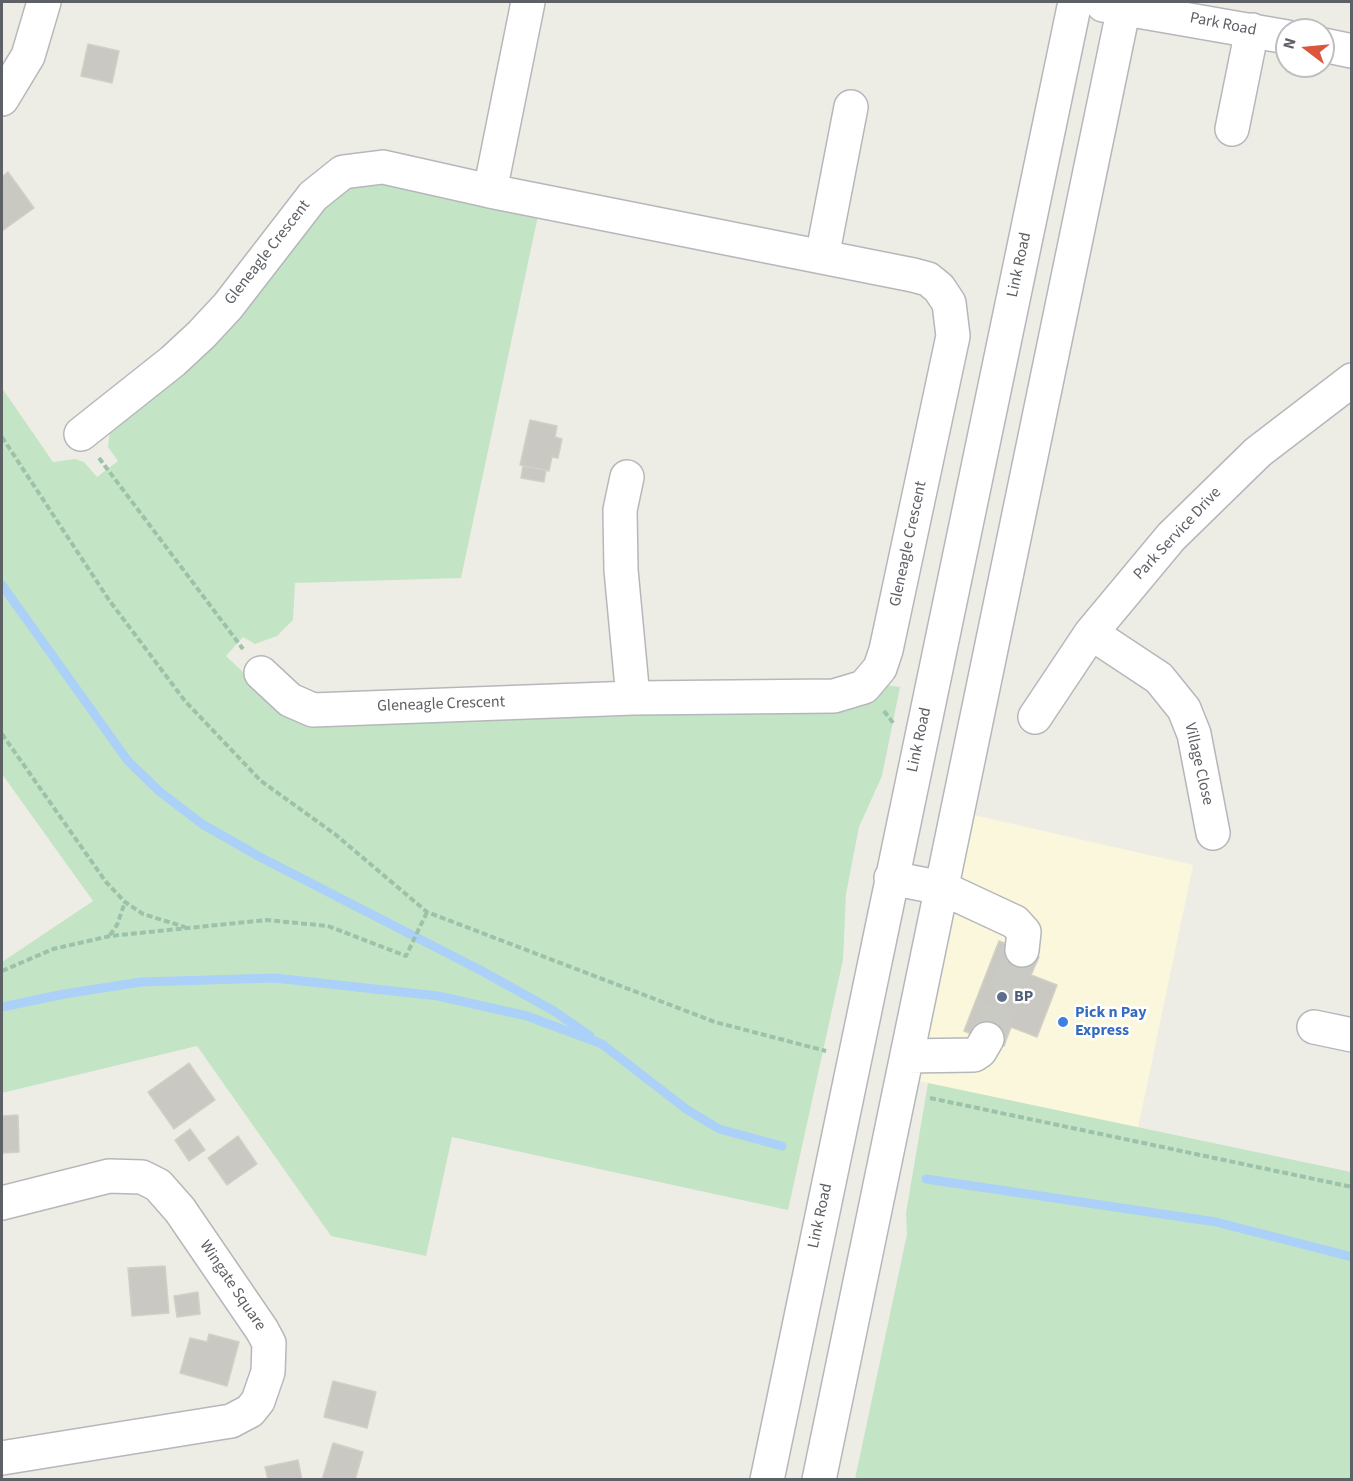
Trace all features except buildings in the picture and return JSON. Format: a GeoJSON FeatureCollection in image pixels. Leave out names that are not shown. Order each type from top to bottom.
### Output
{"type":"FeatureCollection","features":[{"type":"Feature","properties":{"kind":"street"},"geometry":{"type":"LineString","coordinates":[[2,99],[28,56],[44,2]]}},
{"type":"Feature","properties":{"kind":"street"},"geometry":{"type":"LineString","coordinates":[[490,191],[528,2]]}},
{"type":"Feature","properties":{"kind":"street","name":"Link Road"},"geometry":{"type":"LineString","coordinates":[[767,1479],[1075,2]]}},
{"type":"Feature","properties":{"kind":"street","name":"Park Road"},"geometry":{"type":"LineString","coordinates":[[1084,2],[1124,5],[1275,35]]}},
{"type":"Feature","properties":{"kind":"street"},"geometry":{"type":"LineString","coordinates":[[819,1479],[1124,5]]}},
{"type":"Feature","properties":{"kind":"street"},"geometry":{"type":"LineString","coordinates":[[1232,129],[1252,30]]}},
{"type":"Feature","properties":{"kind":"street"},"geometry":{"type":"LineString","coordinates":[[1335,47],[1352,51]]}},
{"type":"Feature","properties":{"kind":"street"},"geometry":{"type":"LineString","coordinates":[[822,257],[851,107]]}},
{"type":"Feature","properties":{"kind":"street","name":"Gleneagle Crescent"},"geometry":{"type":"LineString","coordinates":[[81,434],[173,361],[201,335],[228,306],[313,196],[343,172],[383,167],[490,191],[928,279],[939,288],[949,303],[952,336],[886,650],[880,668],[864,687],[834,696],[633,698],[313,710],[290,700],[261,673]]}},
{"type":"Feature","properties":{"kind":"street","name":"Park Service Drive"},"geometry":{"type":"LineString","coordinates":[[1035,717],[1091,633],[1187,521],[1258,452],[1347,392]]}},
{"type":"Feature","properties":{"kind":"street"},"geometry":{"type":"LineString","coordinates":[[627,477],[621,510],[621,570],[633,698]]}},
{"type":"Feature","properties":{"kind":"street","name":"Village Close"},"geometry":{"type":"LineString","coordinates":[[1091,633],[1159,678],[1185,709],[1194,734],[1213,833]]}},
{"type":"Feature","properties":{"kind":"street"},"geometry":{"type":"LineString","coordinates":[[891,878],[942,888],[1020,925],[1024,932],[1022,950]]}},
{"type":"Feature","properties":{"kind":"street"},"geometry":{"type":"LineString","coordinates":[[1314,1027],[1352,1035]]}},
{"type":"Feature","properties":{"kind":"street"},"geometry":{"type":"LineString","coordinates":[[907,1056],[974,1055],[987,1039]]}},
{"type":"Feature","properties":{"kind":"street","name":"Wingate Square"},"geometry":{"type":"LineString","coordinates":[[2,1203],[109,1176],[142,1177],[159,1185],[180,1210],[269,1343],[268,1372],[258,1401],[250,1411],[231,1421],[2,1458]]}},
{"type":"Feature","properties":{"kind":"path"},"geometry":{"type":"LineString","coordinates":[[81,434],[261,673]]}},
{"type":"Feature","properties":{"kind":"path"},"geometry":{"type":"LineString","coordinates":[[2,437],[109,600],[185,701],[261,782],[336,835],[427,912],[716,1022],[829,1052]]}},
{"type":"Feature","properties":{"kind":"path"},"geometry":{"type":"LineString","coordinates":[[2,734],[106,882],[125,902],[143,914],[185,927],[267,920],[300,921],[328,926],[406,956],[427,912]]}},
{"type":"Feature","properties":{"kind":"path"},"geometry":{"type":"LineString","coordinates":[[110,936],[117,926],[125,902]]}},
{"type":"Feature","properties":{"kind":"path"},"geometry":{"type":"LineString","coordinates":[[2,971],[53,949],[110,936],[178,931],[185,927]]}},
{"type":"Feature","properties":{"kind":"path"},"geometry":{"type":"LineString","coordinates":[[918,1096],[1352,1187]]}},
{"type":"Feature","properties":{"kind":"shaded area"},"geometry":{"type":"Polygon","coordinates":[[[960,812],[1193,865],[1138,1128],[904,1078],[960,812]]]}},
{"type":"Feature","properties":{"kind":"green space"},"geometry":{"type":"Polygon","coordinates":[[[374,179],[539,211],[461,578],[295,583],[293,620],[277,636],[255,644],[243,637],[226,656],[285,712],[327,725],[847,709],[886,685],[900,687],[882,776],[859,827],[846,894],[843,960],[788,1210],[452,1137],[426,1256],[331,1236],[197,1046],[2,1093],[2,962],[93,901],[2,774],[2,388],[53,462],[75,459],[84,462],[97,477],[118,461],[108,447],[111,422],[319,207],[343,187],[374,179]]]}},
{"type":"Feature","properties":{"kind":"green space"},"geometry":{"type":"Polygon","coordinates":[[[928,1083],[1351,1172],[1351,1479],[855,1479],[907,1234],[906,1213],[928,1083]]]}},
{"type":"Feature","properties":{"kind":"waterway"},"geometry":{"type":"LineString","coordinates":[[2,585],[128,761],[159,791],[202,824],[260,857],[480,970],[554,1011],[590,1036]]}},
{"type":"Feature","properties":{"kind":"waterway"},"geometry":{"type":"LineString","coordinates":[[2,1007],[64,994],[141,982],[275,978],[438,996],[527,1016],[602,1044],[686,1109],[719,1129],[782,1146]]}},
{"type":"Feature","properties":{"kind":"waterway"},"geometry":{"type":"LineString","coordinates":[[926,1179],[1216,1222],[1352,1257]]}},
{"type":"Feature","properties":{"kind":"tunnel"},"geometry":{"type":"LineString","coordinates":[[987,1039],[1022,950]]}},
{"type":"Feature","properties":{"kind":"place","name":"BP"},"geometry":{"type":"Point","coordinates":[1002,997]}},
{"type":"Feature","properties":{"kind":"place","name":"Pick n Pay Express"},"geometry":{"type":"Point","coordinates":[1063,1022]}}]}
